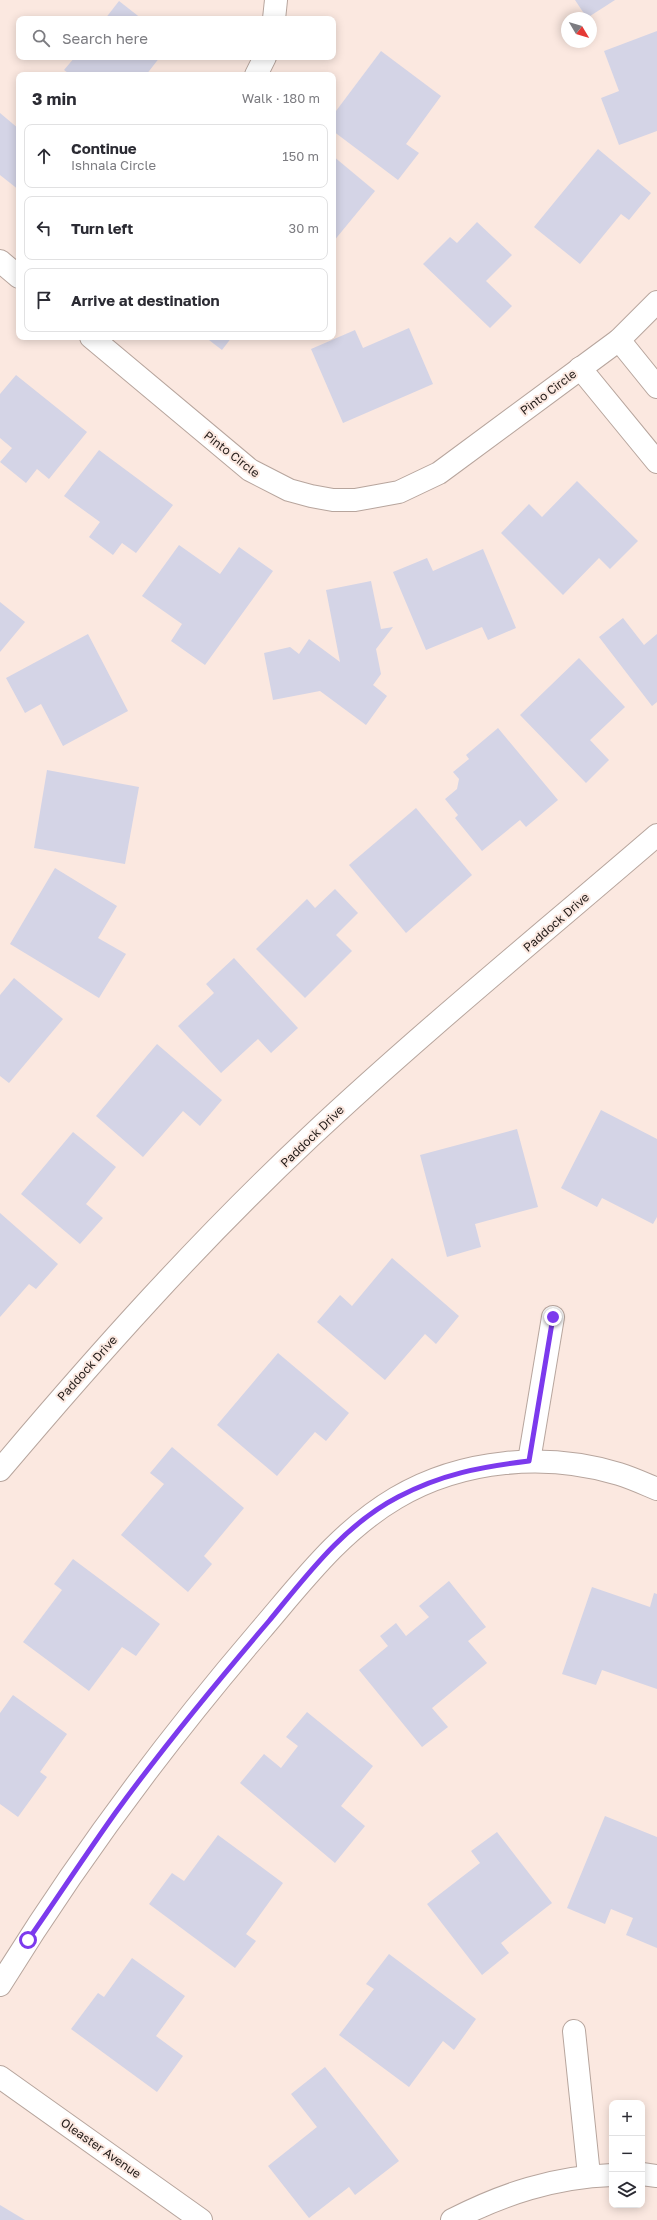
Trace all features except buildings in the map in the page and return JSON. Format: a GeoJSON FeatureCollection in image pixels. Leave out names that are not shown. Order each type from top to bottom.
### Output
{"type":"FeatureCollection","features":[{"type":"Feature","properties":{"kind":"street"},"geometry":{"type":"LineString","coordinates":[[274,16],[276,0]]}},
{"type":"Feature","properties":{"kind":"street"},"geometry":{"type":"LineString","coordinates":[[258,72],[264,60]]}},
{"type":"Feature","properties":{"kind":"street"},"geometry":{"type":"LineString","coordinates":[[0,260],[16,274]]}},
{"type":"Feature","properties":{"kind":"street","name":"Pinto Circle"},"geometry":{"type":"LineString","coordinates":[[95,340],[250,470],[289,490],[333,500],[355,500],[399,492],[439,473],[619,340],[657,302]]}},
{"type":"Feature","properties":{"kind":"street"},"geometry":{"type":"LineString","coordinates":[[619,340],[657,387]]}},
{"type":"Feature","properties":{"kind":"street","name":"Pinto Circle"},"geometry":{"type":"LineString","coordinates":[[580,368],[657,462]]}},
{"type":"Feature","properties":{"kind":"street","name":"Paddock Drive"},"geometry":{"type":"LineString","coordinates":[[0,1470],[83,1371],[193,1252],[308,1138],[368,1084],[657,835]]}},
{"type":"Feature","properties":{"kind":"street"},"geometry":{"type":"LineString","coordinates":[[529,1461],[553,1317]]}},
{"type":"Feature","properties":{"kind":"street"},"geometry":{"type":"LineString","coordinates":[[0,1985],[28,1940],[116,1812],[210,1689],[325,1554],[358,1523],[397,1498],[438,1478],[483,1466],[529,1461],[583,1466],[620,1474],[657,1489]]}},
{"type":"Feature","properties":{"kind":"street"},"geometry":{"type":"LineString","coordinates":[[574,2031],[589,2176]]}},
{"type":"Feature","properties":{"kind":"street","name":"Oleaster Avenue"},"geometry":{"type":"LineString","coordinates":[[0,2077],[201,2220]]}},
{"type":"Feature","properties":{"kind":"street"},"geometry":{"type":"LineString","coordinates":[[645,2174],[657,2176]]}},
{"type":"Feature","properties":{"kind":"street"},"geometry":{"type":"LineString","coordinates":[[452,2220],[490,2201],[539,2185],[589,2176],[609,2175]]}},
{"type":"Feature","properties":{"kind":"route"},"geometry":{"type":"LineString","coordinates":[[28,1940],[116,1812],[210,1689],[325,1554],[358,1523],[397,1498],[438,1478],[483,1466],[529,1461],[553,1317]]}}]}
